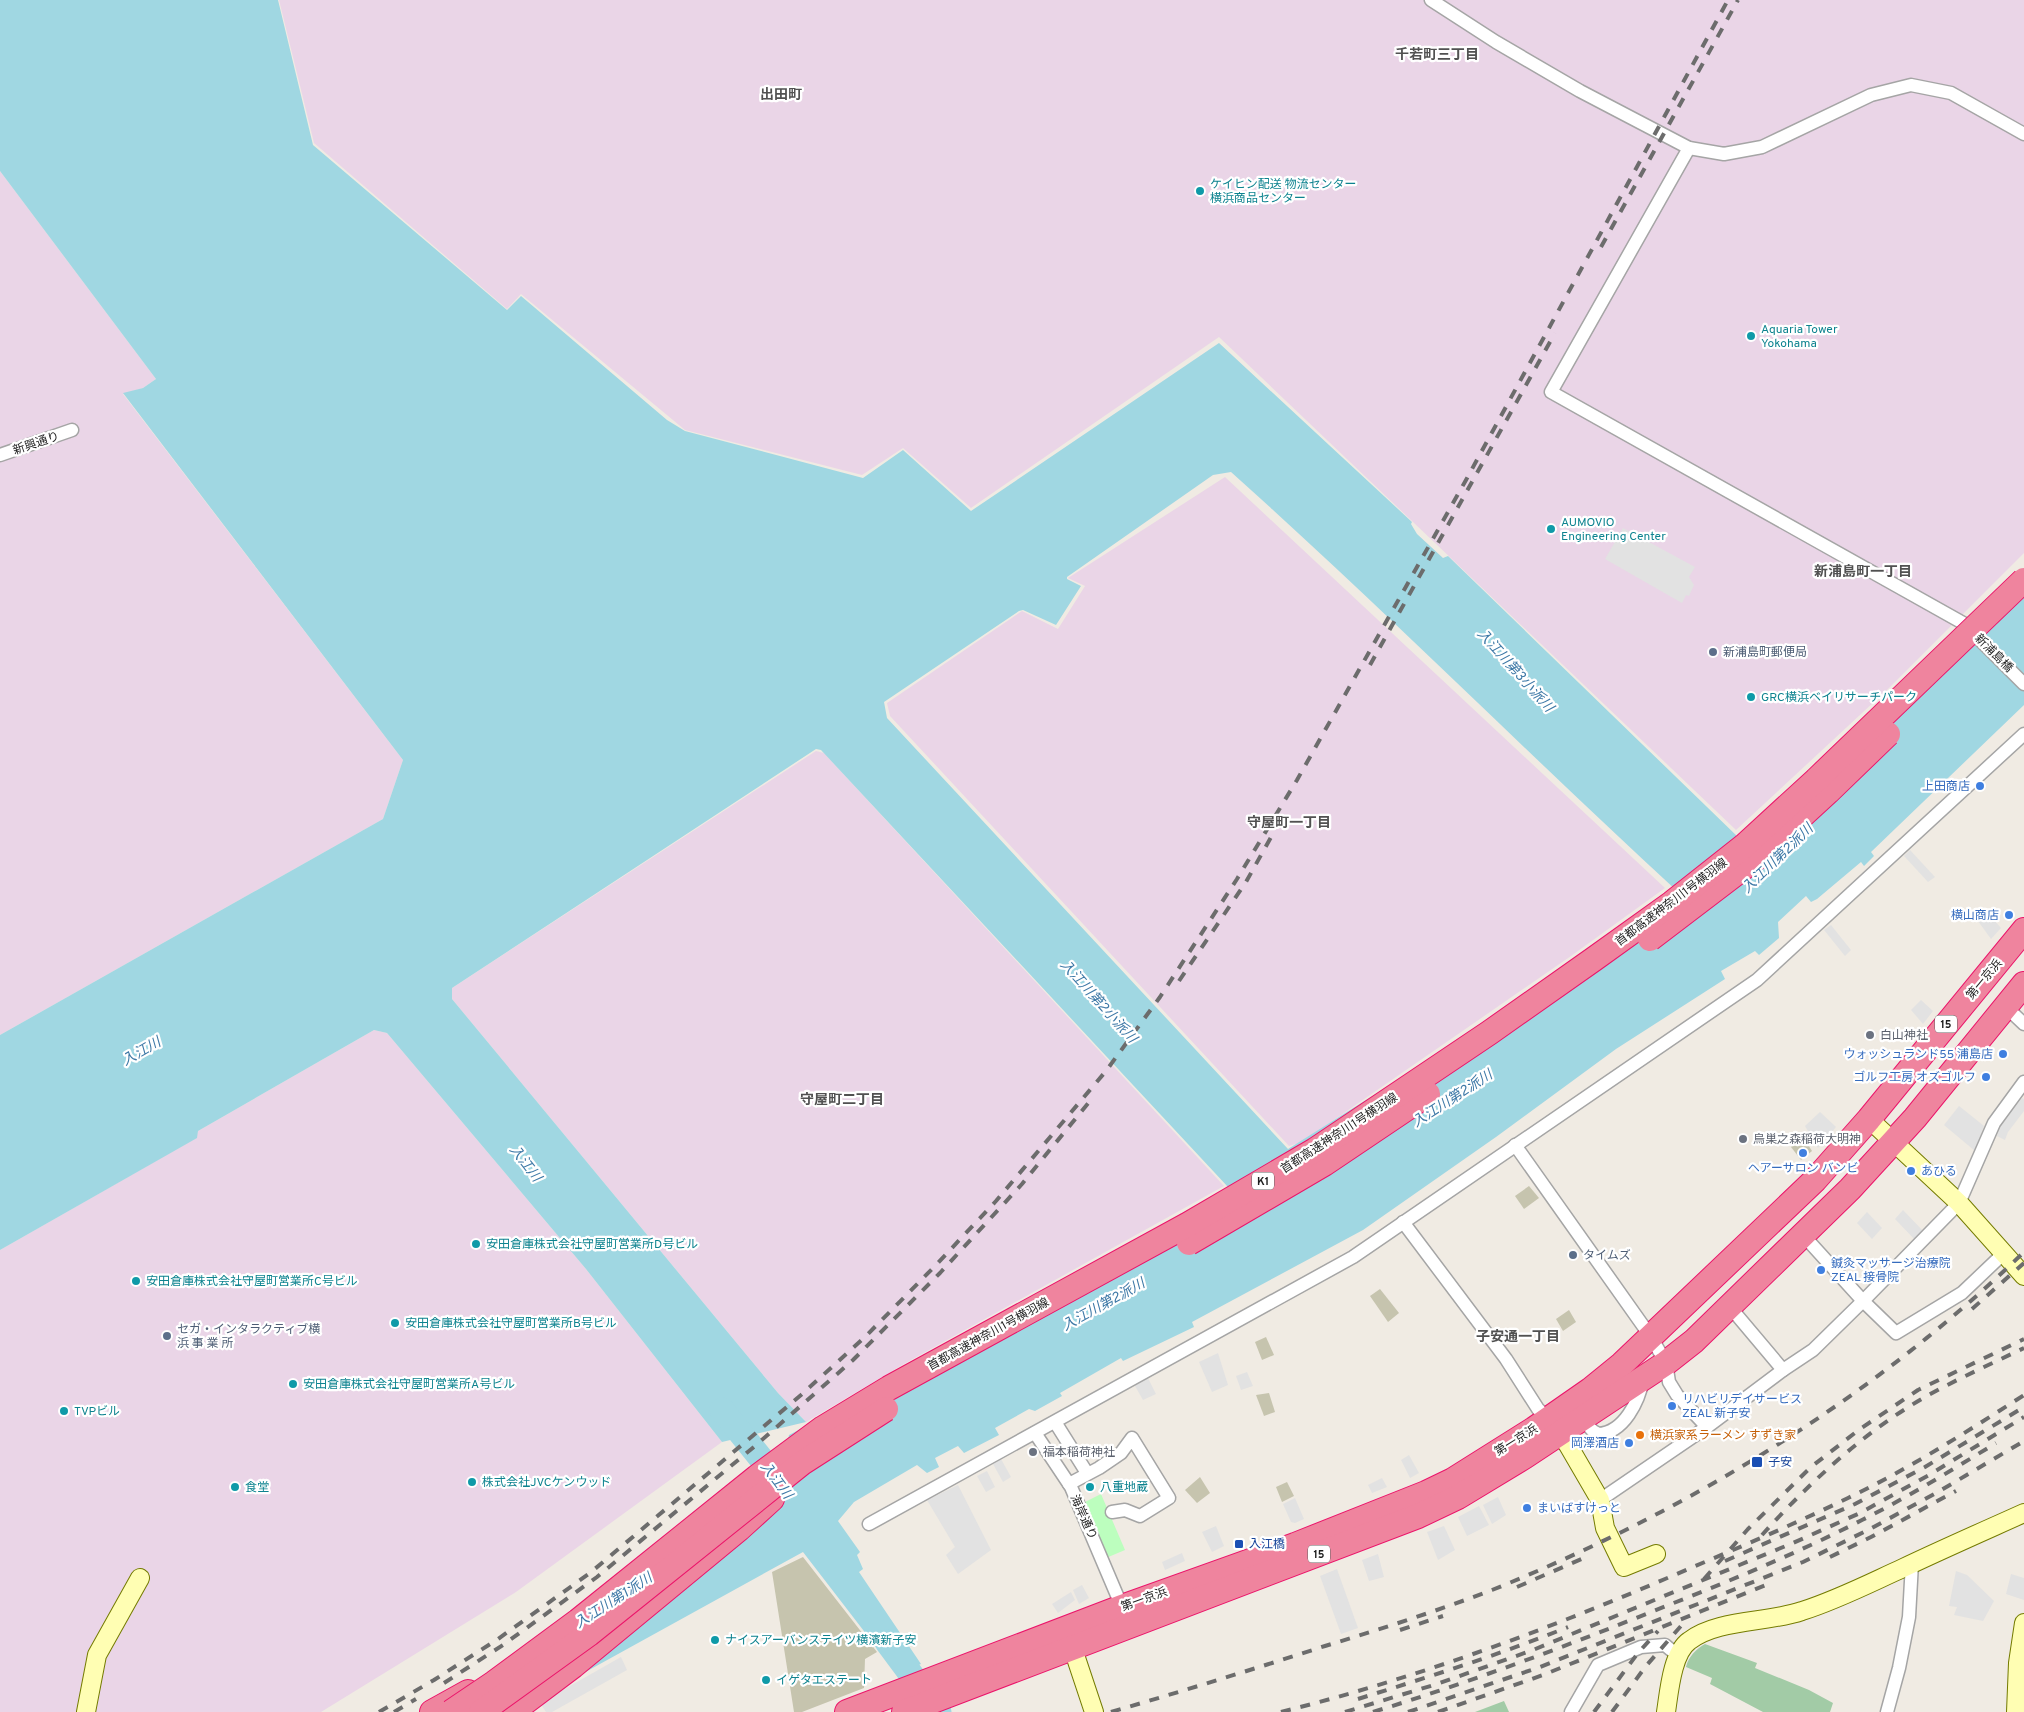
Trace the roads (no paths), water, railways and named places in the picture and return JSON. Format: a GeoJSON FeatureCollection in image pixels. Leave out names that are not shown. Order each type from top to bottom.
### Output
{"type":"FeatureCollection","features":[{"type":"Feature","properties":{"kind":"highway","name":"首都高速神奈川1号横羽線"},"geometry":{"type":"LineString","coordinates":[[451,1712],[533,1655],[624,1586],[757,1477],[823,1428],[889,1388],[1187,1225],[1315,1150],[1489,1033],[1617,943],[1708,875],[1780,813],[1942,661],[2024,580]]}},
{"type":"Feature","properties":{"kind":"highway","name":"首都高速神奈川1号横羽線"},"geometry":{"type":"LineString","coordinates":[[481,1712],[589,1634],[767,1490],[833,1441],[897,1402],[1198,1238],[1324,1164],[1603,973],[1711,894],[1770,846],[2024,603]]}},
{"type":"Feature","properties":{"kind":"highway","name":"第一京浜"},"geometry":{"type":"LineString","coordinates":[[847,1712],[910,1703],[942,1687],[1069,1639],[1418,1516],[1458,1497],[1554,1426],[1815,1180],[1869,1119],[2024,930]]}},
{"type":"Feature","properties":{"kind":"highway","name":"第一京浜"},"geometry":{"type":"LineString","coordinates":[[1069,1639],[1122,1607],[1295,1545],[1426,1493],[1554,1426],[1582,1419],[1643,1379],[1694,1340],[1804,1236],[1894,1141],[1955,1070],[2024,984]]}},
{"type":"Feature","properties":{"kind":"highway"},"geometry":{"type":"LineString","coordinates":[[512,1712],[573,1666],[739,1530],[808,1462],[833,1441]]}},
{"type":"Feature","properties":{"kind":"highway"},"geometry":{"type":"LineString","coordinates":[[432,1712],[533,1655]]}},
{"type":"Feature","properties":{"kind":"street"},"geometry":{"type":"LineString","coordinates":[[1431,0],[1496,42],[1580,91],[1689,148],[1724,154],[1762,147],[1871,95],[1911,85],[1952,93],[2024,134]]}},
{"type":"Feature","properties":{"kind":"street","name":"新浦島橋"},"geometry":{"type":"LineString","coordinates":[[1689,148],[1551,392],[1964,623],[2024,684]]}},
{"type":"Feature","properties":{"kind":"street","name":"新興通り"},"geometry":{"type":"LineString","coordinates":[[0,455],[72,430]]}},
{"type":"Feature","properties":{"kind":"street"},"geometry":{"type":"LineString","coordinates":[[870,1524],[1353,1257],[1758,980],[2024,734]]}},
{"type":"Feature","properties":{"kind":"street"},"geometry":{"type":"LineString","coordinates":[[2005,1006],[2024,1024]]}},
{"type":"Feature","properties":{"kind":"street"},"geometry":{"type":"LineString","coordinates":[[1600,1500],[1707,1427],[1813,1350],[1863,1301],[1959,1202],[1994,1123],[2024,1082]]}},
{"type":"Feature","properties":{"kind":"street"},"geometry":{"type":"LineString","coordinates":[[1869,1119],[1959,1202],[2024,1276]]}},
{"type":"Feature","properties":{"kind":"street"},"geometry":{"type":"LineString","coordinates":[[1515,1145],[1651,1336],[1666,1363],[1669,1382],[1678,1395],[1707,1427]]}},
{"type":"Feature","properties":{"kind":"street"},"geometry":{"type":"LineString","coordinates":[[1403,1222],[1506,1359],[1538,1409],[1554,1426],[1600,1500],[1605,1528],[1624,1567],[1656,1554]]}},
{"type":"Feature","properties":{"kind":"street"},"geometry":{"type":"LineString","coordinates":[[1804,1236],[1863,1301],[1896,1333],[1962,1293],[2004,1254]]}},
{"type":"Feature","properties":{"kind":"street"},"geometry":{"type":"LineString","coordinates":[[1730,1307],[1783,1370]]}},
{"type":"Feature","properties":{"kind":"street"},"geometry":{"type":"LineString","coordinates":[[1055,1422],[1087,1473]]}},
{"type":"Feature","properties":{"kind":"street","name":"海岸通り"},"geometry":{"type":"LineString","coordinates":[[1035,1433],[1069,1484],[1107,1568],[1122,1607]]}},
{"type":"Feature","properties":{"kind":"street"},"geometry":{"type":"LineString","coordinates":[[1069,1484],[1099,1468],[1121,1453],[1132,1438],[1169,1498],[1140,1516],[1125,1510],[1112,1512]]}},
{"type":"Feature","properties":{"kind":"street"},"geometry":{"type":"LineString","coordinates":[[1666,1712],[1676,1662],[1688,1641],[1721,1627],[1803,1611],[1844,1595],[2024,1513]]}},
{"type":"Feature","properties":{"kind":"street"},"geometry":{"type":"LineString","coordinates":[[1887,1712],[1899,1668],[1909,1617],[1912,1563]]}},
{"type":"Feature","properties":{"kind":"street"},"geometry":{"type":"LineString","coordinates":[[86,1712],[96,1655],[140,1578]]}},
{"type":"Feature","properties":{"kind":"street"},"geometry":{"type":"LineString","coordinates":[[2016,1712],[2018,1663],[2024,1623]]}},
{"type":"Feature","properties":{"kind":"street"},"geometry":{"type":"LineString","coordinates":[[1069,1639],[1094,1712]]}},
{"type":"Feature","properties":{"kind":"street"},"geometry":{"type":"LineString","coordinates":[[1571,1712],[1598,1665],[1641,1647],[1665,1645],[1671,1650]]}},
{"type":"Feature","properties":{"kind":"water"},"geometry":{"type":"Polygon","coordinates":[[[0,0],[278,0],[313,145],[507,310],[521,296],[667,420],[685,431],[863,478],[903,450],[971,511],[1219,343],[1412,522],[1411,524],[1417,534],[1443,558],[1448,556],[1739,838],[2024,572],[2024,705],[1871,852],[1874,856],[1864,866],[1861,862],[1817,899],[1811,902],[1806,896],[1778,922],[1779,938],[1759,955],[1755,951],[1721,971],[1725,979],[1616,1049],[1496,1137],[1363,1230],[1192,1322],[1194,1327],[1123,1361],[1121,1358],[1060,1393],[1062,1396],[1035,1411],[1029,1409],[995,1428],[999,1435],[964,1453],[958,1446],[935,1458],[939,1467],[927,1473],[917,1465],[854,1502],[838,1521],[860,1552],[857,1555],[863,1569],[859,1572],[921,1664],[897,1674],[803,1552],[580,1675],[776,1504],[789,1435],[985,1332],[1228,1187],[821,750],[816,749],[452,988],[452,999],[778,1393],[806,1422],[722,1442],[586,1269],[387,1033],[374,1030],[198,1131],[197,1138],[0,1250],[0,1035],[383,819],[403,760],[123,393],[143,388],[156,379],[0,171],[0,0]],[[1231,472],[1213,475],[1067,577],[1067,579],[1081,586],[1056,625],[1023,610],[1019,611],[884,702],[887,718],[1288,1149],[1525,1000],[1677,891],[1288,523],[1231,472]]]}},
{"type":"Feature","properties":{"kind":"waterway","name":"入江川"},"geometry":{"type":"LineString","coordinates":[[722,1410],[783,1486]]}},
{"type":"Feature","properties":{"kind":"waterway","name":"入江川"},"geometry":{"type":"LineString","coordinates":[[887,1642],[939,1712]]}},
{"type":"Feature","properties":{"kind":"railway"},"geometry":{"type":"LineString","coordinates":[[379,1712],[498,1639],[590,1573],[801,1395],[865,1337],[935,1266],[996,1201],[1106,1071],[1160,997],[1237,879],[1297,780],[1466,480],[1728,0]]}},
{"type":"Feature","properties":{"kind":"railway"},"geometry":{"type":"LineString","coordinates":[[1601,247],[1738,0]]}},
{"type":"Feature","properties":{"kind":"railway"},"geometry":{"type":"LineString","coordinates":[[1370,665],[1555,333]]}},
{"type":"Feature","properties":{"kind":"railway"},"geometry":{"type":"LineString","coordinates":[[1179,981],[1246,882],[1275,830]]}},
{"type":"Feature","properties":{"kind":"railway"},"geometry":{"type":"LineString","coordinates":[[444,1683],[503,1645],[597,1577],[755,1446],[853,1360],[940,1273],[1022,1184],[1094,1096]]}},
{"type":"Feature","properties":{"kind":"railway"},"geometry":{"type":"LineString","coordinates":[[1111,1712],[1451,1605],[1565,1559],[1636,1525],[1706,1487],[1841,1403],[1904,1356],[1966,1305],[2024,1252]]}},
{"type":"Feature","properties":{"kind":"railway"},"geometry":{"type":"LineString","coordinates":[[1972,1309],[2024,1263]]}},
{"type":"Feature","properties":{"kind":"railway"},"geometry":{"type":"LineString","coordinates":[[1704,1579],[1748,1529],[1811,1467],[1860,1429],[1918,1390],[2024,1339]]}},
{"type":"Feature","properties":{"kind":"railway"},"geometry":{"type":"LineString","coordinates":[[1762,1535],[1818,1478],[1880,1426],[1937,1390],[2024,1348]]}},
{"type":"Feature","properties":{"kind":"railway"},"geometry":{"type":"LineString","coordinates":[[1281,1712],[1379,1685],[1524,1636],[1712,1559],[1806,1518],[1874,1485],[1940,1448],[2024,1395]]}},
{"type":"Feature","properties":{"kind":"railway"},"geometry":{"type":"LineString","coordinates":[[1725,1561],[1855,1504],[1925,1467],[2024,1407]]}},
{"type":"Feature","properties":{"kind":"railway"},"geometry":{"type":"LineString","coordinates":[[1345,1712],[1437,1684],[1533,1650],[1793,1543],[1860,1513],[1929,1475],[2024,1417]]}},
{"type":"Feature","properties":{"kind":"railway"},"geometry":{"type":"LineString","coordinates":[[1408,1712],[1540,1667],[1803,1562],[1868,1530],[1938,1492],[2024,1441]]}},
{"type":"Feature","properties":{"kind":"railway"},"geometry":{"type":"LineString","coordinates":[[1373,1712],[1547,1652],[1758,1569],[1879,1511],[1996,1443]]}},
{"type":"Feature","properties":{"kind":"railway"},"geometry":{"type":"LineString","coordinates":[[1830,1557],[1956,1491]]}},
{"type":"Feature","properties":{"kind":"railway"},"geometry":{"type":"LineString","coordinates":[[1517,1587],[1586,1557]]}},
{"type":"Feature","properties":{"kind":"railway"},"geometry":{"type":"LineString","coordinates":[[1438,1712],[1543,1675],[1766,1585]]}},
{"type":"Feature","properties":{"kind":"railway"},"geometry":{"type":"LineString","coordinates":[[1400,1630],[1443,1616]]}},
{"type":"Feature","properties":{"kind":"railway"},"geometry":{"type":"LineString","coordinates":[[1612,1712],[1646,1666],[1687,1619]]}},
{"type":"Feature","properties":{"kind":"railway"},"geometry":{"type":"LineString","coordinates":[[1358,1699],[1490,1656],[1568,1627]]}},
{"type":"Feature","properties":{"kind":"railway"},"geometry":{"type":"LineString","coordinates":[[1594,1712],[1638,1653],[1658,1631]]}},
{"type":"Feature","properties":{"kind":"railway"},"geometry":{"type":"LineString","coordinates":[[394,1712],[416,1699]]}},
{"type":"Feature","properties":{"kind":"place","name":"ケイヒン配送 物流センター 横浜商品センター"},"geometry":{"type":"Point","coordinates":[1200,191]}},
{"type":"Feature","properties":{"kind":"place","name":"Aquaria Tower Yokohama"},"geometry":{"type":"Point","coordinates":[1751,336]}},
{"type":"Feature","properties":{"kind":"place","name":"AUMOVIO Engineering Center"},"geometry":{"type":"Point","coordinates":[1551,529]}},
{"type":"Feature","properties":{"kind":"place","name":"新浦島町郵便局"},"geometry":{"type":"Point","coordinates":[1713,652]}},
{"type":"Feature","properties":{"kind":"place","name":"GRC横浜ベイリサーチパーク"},"geometry":{"type":"Point","coordinates":[1751,697]}},
{"type":"Feature","properties":{"kind":"place","name":"上田商店"},"geometry":{"type":"Point","coordinates":[1980,786]}},
{"type":"Feature","properties":{"kind":"place","name":"横山商店"},"geometry":{"type":"Point","coordinates":[2009,915]}},
{"type":"Feature","properties":{"kind":"place","name":"白山神社"},"geometry":{"type":"Point","coordinates":[1870,1035]}},
{"type":"Feature","properties":{"kind":"place","name":"ウォッシュランド55 浦島店"},"geometry":{"type":"Point","coordinates":[2003,1054]}},
{"type":"Feature","properties":{"kind":"place","name":"ゴルフ工房 オズゴルフ"},"geometry":{"type":"Point","coordinates":[1986,1077]}},
{"type":"Feature","properties":{"kind":"place","name":"烏巣之森稲荷大明神"},"geometry":{"type":"Point","coordinates":[1743,1139]}},
{"type":"Feature","properties":{"kind":"place","name":"ヘアーサロン バンビ"},"geometry":{"type":"Point","coordinates":[1803,1153]}},
{"type":"Feature","properties":{"kind":"place","name":"あひる"},"geometry":{"type":"Point","coordinates":[1911,1171]}},
{"type":"Feature","properties":{"kind":"place","name":"安田倉庫株式会社守屋町営業所D号ビル"},"geometry":{"type":"Point","coordinates":[476,1244]}},
{"type":"Feature","properties":{"kind":"place","name":"タイムズ"},"geometry":{"type":"Point","coordinates":[1573,1255]}},
{"type":"Feature","properties":{"kind":"place","name":"鍼灸マッサージ治療院 ZEAL 接骨院"},"geometry":{"type":"Point","coordinates":[1821,1270]}},
{"type":"Feature","properties":{"kind":"place","name":"安田倉庫株式会社守屋町営業所C号ビル"},"geometry":{"type":"Point","coordinates":[136,1281]}},
{"type":"Feature","properties":{"kind":"place","name":"安田倉庫株式会社守屋町営業所B号ビル"},"geometry":{"type":"Point","coordinates":[395,1323]}},
{"type":"Feature","properties":{"kind":"place","name":"セガ・インタラクティブ横 浜 事 業 所"},"geometry":{"type":"Point","coordinates":[167,1336]}},
{"type":"Feature","properties":{"kind":"place","name":"安田倉庫株式会社守屋町営業所A号ビル"},"geometry":{"type":"Point","coordinates":[293,1384]}},
{"type":"Feature","properties":{"kind":"place","name":"リハビリデイサービス ZEAL 新子安"},"geometry":{"type":"Point","coordinates":[1672,1406]}},
{"type":"Feature","properties":{"kind":"place","name":"TVPビル"},"geometry":{"type":"Point","coordinates":[64,1411]}},
{"type":"Feature","properties":{"kind":"place","name":"横浜家系ラーメン すずき家"},"geometry":{"type":"Point","coordinates":[1640,1435]}},
{"type":"Feature","properties":{"kind":"place","name":"岡澤酒店"},"geometry":{"type":"Point","coordinates":[1629,1443]}},
{"type":"Feature","properties":{"kind":"place","name":"福本稲荷神社"},"geometry":{"type":"Point","coordinates":[1033,1452]}},
{"type":"Feature","properties":{"kind":"place","name":"子安"},"geometry":{"type":"Point","coordinates":[1757,1462]}},
{"type":"Feature","properties":{"kind":"place","name":"株式会社JVCケンウッド"},"geometry":{"type":"Point","coordinates":[472,1482]}},
{"type":"Feature","properties":{"kind":"place","name":"食堂"},"geometry":{"type":"Point","coordinates":[235,1487]}},
{"type":"Feature","properties":{"kind":"place","name":"八重地蔵"},"geometry":{"type":"Point","coordinates":[1090,1487]}},
{"type":"Feature","properties":{"kind":"place","name":"まいばすけっと"},"geometry":{"type":"Point","coordinates":[1527,1508]}},
{"type":"Feature","properties":{"kind":"place","name":"入江橋"},"geometry":{"type":"Point","coordinates":[1239,1544]}},
{"type":"Feature","properties":{"kind":"place","name":"ナイスアーバンステイツ横濱新子安"},"geometry":{"type":"Point","coordinates":[715,1640]}},
{"type":"Feature","properties":{"kind":"place","name":"イゲタエステート"},"geometry":{"type":"Point","coordinates":[766,1680]}},
{"type":"Feature","properties":{"kind":"district","name":"千若町三丁目"},"geometry":{"type":"Point","coordinates":[1437,54]}},
{"type":"Feature","properties":{"kind":"district","name":"出田町"},"geometry":{"type":"Point","coordinates":[781,94]}},
{"type":"Feature","properties":{"kind":"district","name":"新浦島町一丁目"},"geometry":{"type":"Point","coordinates":[1863,571]}},
{"type":"Feature","properties":{"kind":"district","name":"守屋町一丁目"},"geometry":{"type":"Point","coordinates":[1289,822]}},
{"type":"Feature","properties":{"kind":"district","name":"守屋町二丁目"},"geometry":{"type":"Point","coordinates":[842,1099]}},
{"type":"Feature","properties":{"kind":"district","name":"子安通一丁目"},"geometry":{"type":"Point","coordinates":[1518,1336]}},
{"type":"Feature","properties":{"kind":"water label","name":"入江川第3小派川"},"geometry":{"type":"Point","coordinates":[1516,670]}},
{"type":"Feature","properties":{"kind":"water label","name":"入江川第2派川"},"geometry":{"type":"Point","coordinates":[1777,858]}},
{"type":"Feature","properties":{"kind":"water label","name":"入江川第2小派川"},"geometry":{"type":"Point","coordinates":[1099,1001]}},
{"type":"Feature","properties":{"kind":"water label","name":"入江川第2派川"},"geometry":{"type":"Point","coordinates":[1452,1098]}},
{"type":"Feature","properties":{"kind":"water label","name":"入江川第2派川"},"geometry":{"type":"Point","coordinates":[1103,1304]}},
{"type":"Feature","properties":{"kind":"water label","name":"入江川第1派川"},"geometry":{"type":"Point","coordinates":[613,1600]}}]}
